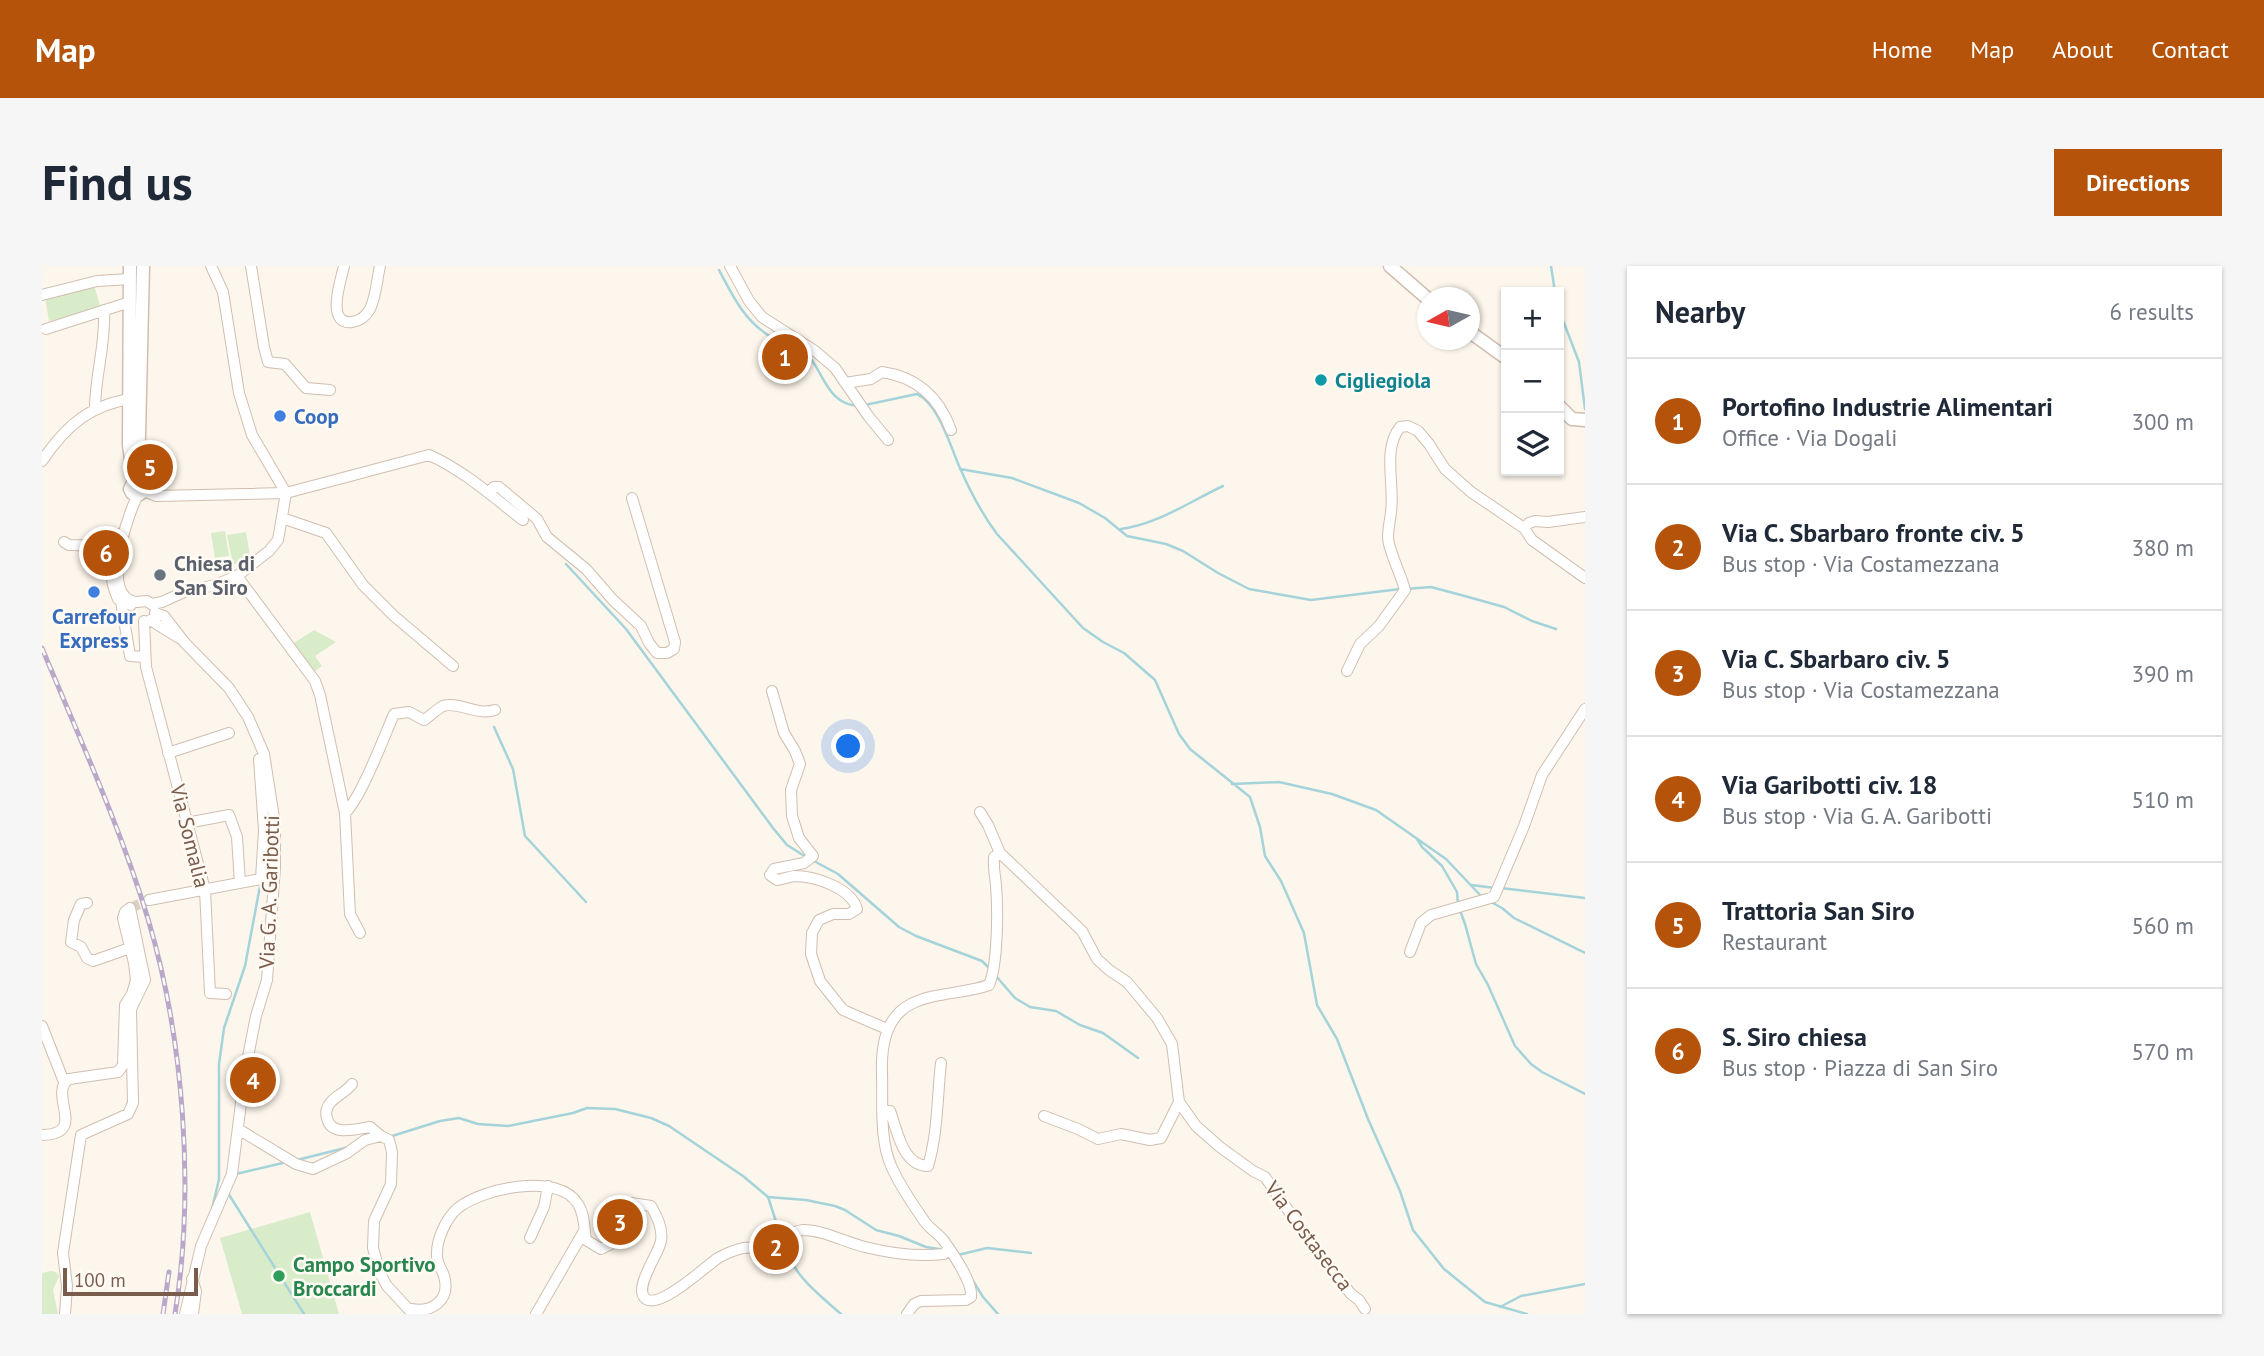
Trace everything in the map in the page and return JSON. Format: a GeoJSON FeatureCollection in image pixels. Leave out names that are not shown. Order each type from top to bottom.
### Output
{"type":"FeatureCollection","features":[{"type":"Feature","properties":{"kind":"street"},"geometry":{"type":"LineString","coordinates":[[135,398],[143,266]]}},
{"type":"Feature","properties":{"kind":"street"},"geometry":{"type":"LineString","coordinates":[[121,601],[130,656],[145,662],[153,616],[144,600],[137,605],[136,616],[153,616],[184,592],[215,585],[237,576],[269,551],[278,540],[286,493],[251,435],[239,393],[223,292],[211,266]]}},
{"type":"Feature","properties":{"kind":"street"},"geometry":{"type":"LineString","coordinates":[[251,266],[268,362],[285,364],[306,388],[330,390]]}},
{"type":"Feature","properties":{"kind":"street"},"geometry":{"type":"LineString","coordinates":[[344,266],[337,312],[341,319],[355,322],[364,317],[371,307],[380,266]]}},
{"type":"Feature","properties":{"kind":"street"},"geometry":{"type":"LineString","coordinates":[[730,266],[748,301],[762,317],[815,351],[835,368],[888,440]]}},
{"type":"Feature","properties":{"kind":"street"},"geometry":{"type":"LineString","coordinates":[[1390,266],[1417,290]]}},
{"type":"Feature","properties":{"kind":"street"},"geometry":{"type":"LineString","coordinates":[[42,295],[130,273],[138,488],[122,538],[118,567],[122,592],[137,605]]}},
{"type":"Feature","properties":{"kind":"street"},"geometry":{"type":"LineString","coordinates":[[46,329],[130,302]]}},
{"type":"Feature","properties":{"kind":"street"},"geometry":{"type":"LineString","coordinates":[[95,409],[95,393],[103,351],[104,310]]}},
{"type":"Feature","properties":{"kind":"street"},"geometry":{"type":"LineString","coordinates":[[1480,340],[1501,354]]}},
{"type":"Feature","properties":{"kind":"street"},"geometry":{"type":"LineString","coordinates":[[845,383],[871,379],[882,372],[910,379],[932,397],[944,412],[951,430]]}},
{"type":"Feature","properties":{"kind":"street"},"geometry":{"type":"LineString","coordinates":[[42,461],[72,424],[108,403],[135,398]]}},
{"type":"Feature","properties":{"kind":"street"},"geometry":{"type":"LineString","coordinates":[[1564,411],[1572,419],[1585,420]]}},
{"type":"Feature","properties":{"kind":"street"},"geometry":{"type":"LineString","coordinates":[[1348,671],[1360,644],[1379,626],[1405,590],[1401,572],[1389,547],[1387,533],[1392,512],[1390,463],[1394,435],[1400,427],[1408,426],[1418,430],[1445,469],[1471,492],[1524,528],[1532,540],[1585,578]]}},
{"type":"Feature","properties":{"kind":"street"},"geometry":{"type":"LineString","coordinates":[[138,488],[156,496],[286,493],[429,455],[488,492],[523,520]]}},
{"type":"Feature","properties":{"kind":"street"},"geometry":{"type":"LineString","coordinates":[[488,492],[499,487],[537,519],[547,537],[586,569],[640,626],[657,653],[667,653],[674,649],[675,642],[632,498]]}},
{"type":"Feature","properties":{"kind":"street"},"geometry":{"type":"LineString","coordinates":[[137,605],[118,599],[110,573],[120,523],[138,488]]}},
{"type":"Feature","properties":{"kind":"street"},"geometry":{"type":"LineString","coordinates":[[1524,528],[1535,521],[1585,517]]}},
{"type":"Feature","properties":{"kind":"street"},"geometry":{"type":"LineString","coordinates":[[282,518],[326,533],[363,585],[394,616],[453,666]]}},
{"type":"Feature","properties":{"kind":"street"},"geometry":{"type":"LineString","coordinates":[[64,542],[69,545],[114,546]]}},
{"type":"Feature","properties":{"kind":"street"},"geometry":{"type":"LineString","coordinates":[[237,576],[315,681],[320,695],[345,813],[349,914],[360,933]]}},
{"type":"Feature","properties":{"kind":"street","name":"Via G. A. Garibotti"},"geometry":{"type":"LineString","coordinates":[[153,616],[185,643],[229,688],[248,718],[264,754],[275,824],[275,867],[267,980],[256,1016],[232,1174],[201,1245],[192,1278]]}},
{"type":"Feature","properties":{"kind":"street","name":"Via Somalia"},"geometry":{"type":"LineString","coordinates":[[145,662],[205,890],[210,993],[226,994]]}},
{"type":"Feature","properties":{"kind":"street"},"geometry":{"type":"LineString","coordinates":[[772,691],[784,733],[800,764],[792,790],[792,816],[799,838],[813,856],[804,863],[774,869],[771,875],[777,880],[794,876],[812,878],[836,887],[854,900],[857,909],[849,914],[833,914],[819,920],[811,933],[811,954],[820,981],[843,1010],[887,1029]]}},
{"type":"Feature","properties":{"kind":"street"},"geometry":{"type":"LineString","coordinates":[[345,813],[366,778],[394,714],[409,712],[424,720],[443,706],[452,705],[477,712],[495,710]]}},
{"type":"Feature","properties":{"kind":"street"},"geometry":{"type":"LineString","coordinates":[[1410,952],[1421,923],[1431,915],[1494,897],[1542,775],[1585,709]]}},
{"type":"Feature","properties":{"kind":"street"},"geometry":{"type":"LineString","coordinates":[[149,900],[261,879],[264,830],[260,762],[248,718]]}},
{"type":"Feature","properties":{"kind":"street"},"geometry":{"type":"LineString","coordinates":[[168,753],[229,733]]}},
{"type":"Feature","properties":{"kind":"street"},"geometry":{"type":"LineString","coordinates":[[980,812],[1000,853],[1082,931],[1097,959],[1127,982],[1157,1018],[1172,1044],[1179,1102],[1161,1138],[1155,1140],[1121,1134],[1098,1139],[1044,1116]]}},
{"type":"Feature","properties":{"kind":"street"},"geometry":{"type":"LineString","coordinates":[[187,823],[229,814],[237,836],[240,883]]}},
{"type":"Feature","properties":{"kind":"street"},"geometry":{"type":"LineString","coordinates":[[906,1314],[920,1301],[966,1300],[971,1297],[972,1292],[960,1264],[944,1240],[928,1226],[901,1187],[890,1165],[882,1111],[883,1048],[887,1029],[899,1013],[912,1004],[989,985],[995,960],[996,884],[993,862],[994,857],[1000,853]]}},
{"type":"Feature","properties":{"kind":"street"},"geometry":{"type":"LineString","coordinates":[[87,903],[81,904],[77,912],[71,942],[81,947],[87,958],[93,961],[130,948]]}},
{"type":"Feature","properties":{"kind":"street"},"geometry":{"type":"LineString","coordinates":[[42,1135],[55,1134],[64,1127],[67,1116],[61,1087],[64,1082],[118,1072],[123,1065],[125,1005],[136,980],[123,918],[130,908],[145,980],[131,1009],[133,1103],[128,1114],[81,1135],[63,1253],[67,1286],[65,1314]]}},
{"type":"Feature","properties":{"kind":"street"},"geometry":{"type":"LineString","coordinates":[[42,1026],[64,1082]]}},
{"type":"Feature","properties":{"kind":"street"},"geometry":{"type":"LineString","coordinates":[[882,1111],[890,1111],[899,1142],[910,1158],[922,1167],[928,1166],[938,1111],[941,1063]]}},
{"type":"Feature","properties":{"kind":"street"},"geometry":{"type":"LineString","coordinates":[[352,1084],[344,1094],[331,1102],[326,1111],[327,1121],[334,1129],[344,1131],[370,1127],[389,1140],[392,1152],[391,1184],[374,1221],[373,1248],[387,1286],[412,1312],[427,1310],[440,1303],[444,1295],[444,1277],[436,1253],[444,1227],[457,1208],[505,1189],[548,1186],[569,1193],[584,1215],[586,1240],[601,1249],[611,1244],[624,1206],[641,1203],[651,1206],[661,1227],[662,1238],[642,1286],[647,1300],[653,1301],[690,1281],[720,1256],[741,1249],[770,1245],[800,1230],[814,1231],[865,1248],[906,1254],[944,1254],[948,1249]]}},
{"type":"Feature","properties":{"kind":"street","name":"Via Costasecca"},"geometry":{"type":"LineString","coordinates":[[1179,1102],[1196,1125],[1220,1147],[1265,1177],[1308,1240],[1365,1309]]}},
{"type":"Feature","properties":{"kind":"street"},"geometry":{"type":"LineString","coordinates":[[238,1129],[296,1164],[313,1169],[347,1153],[365,1140],[381,1136]]}},
{"type":"Feature","properties":{"kind":"street"},"geometry":{"type":"LineString","coordinates":[[530,1238],[544,1207],[548,1186]]}},
{"type":"Feature","properties":{"kind":"street"},"geometry":{"type":"LineString","coordinates":[[536,1314],[584,1230]]}},
{"type":"Feature","properties":{"kind":"street"},"geometry":{"type":"LineString","coordinates":[[184,1314],[192,1278]]}},
{"type":"Feature","properties":{"kind":"street"},"geometry":{"type":"LineString","coordinates":[[192,1278],[196,1291],[193,1314]]}},
{"type":"Feature","properties":{"kind":"green space"},"geometry":{"type":"Polygon","coordinates":[[[94,285],[101,309],[49,321],[45,297],[94,285]]]}},
{"type":"Feature","properties":{"kind":"green space"},"geometry":{"type":"Polygon","coordinates":[[[225,531],[229,556],[215,558],[211,533],[225,531]]]}},
{"type":"Feature","properties":{"kind":"green space"},"geometry":{"type":"Polygon","coordinates":[[[246,532],[251,561],[233,564],[227,535],[246,532]]]}},
{"type":"Feature","properties":{"kind":"green space"},"geometry":{"type":"Polygon","coordinates":[[[314,630],[336,642],[315,656],[322,666],[314,672],[294,643],[314,630]]]}},
{"type":"Feature","properties":{"kind":"green space","name":"Campo Sportivo Broccardi"},"geometry":{"type":"Polygon","coordinates":[[[310,1212],[339,1314],[242,1314],[220,1238],[310,1212]]]}},
{"type":"Feature","properties":{"kind":"green space"},"geometry":{"type":"Polygon","coordinates":[[[51,1271],[59,1276],[53,1290],[58,1314],[42,1314],[42,1273],[51,1271]]]}},
{"type":"Feature","properties":{"kind":"waterway"},"geometry":{"type":"LineString","coordinates":[[1551,266],[1554,287]]}},
{"type":"Feature","properties":{"kind":"waterway"},"geometry":{"type":"LineString","coordinates":[[719,270],[739,306],[759,329],[807,355],[835,396],[841,401],[859,406]]}},
{"type":"Feature","properties":{"kind":"waterway"},"geometry":{"type":"LineString","coordinates":[[1564,323],[1579,362],[1585,409]]}},
{"type":"Feature","properties":{"kind":"waterway"},"geometry":{"type":"LineString","coordinates":[[865,405],[917,394],[925,399],[938,416],[972,494],[997,534],[1083,628],[1124,653],[1155,680],[1179,734],[1190,749],[1250,797],[1260,827],[1265,856],[1281,881],[1304,933],[1317,1005],[1337,1039],[1400,1191],[1413,1230],[1444,1269],[1485,1302],[1527,1314]]}},
{"type":"Feature","properties":{"kind":"waterway"},"geometry":{"type":"LineString","coordinates":[[960,469],[1012,478],[1079,503],[1105,518],[1127,536],[1166,544],[1183,551],[1249,589],[1311,600],[1400,589]]}},
{"type":"Feature","properties":{"kind":"waterway"},"geometry":{"type":"LineString","coordinates":[[1121,529],[1161,517],[1223,486]]}},
{"type":"Feature","properties":{"kind":"waterway"},"geometry":{"type":"LineString","coordinates":[[566,564],[626,629],[773,828],[787,845],[806,857]]}},
{"type":"Feature","properties":{"kind":"waterway"},"geometry":{"type":"LineString","coordinates":[[1406,589],[1431,587],[1504,607],[1556,629]]}},
{"type":"Feature","properties":{"kind":"waterway"},"geometry":{"type":"LineString","coordinates":[[494,727],[513,769],[525,836],[586,902]]}},
{"type":"Feature","properties":{"kind":"waterway"},"geometry":{"type":"LineString","coordinates":[[1232,784],[1279,782],[1332,794],[1376,810],[1446,859],[1482,897]]}},
{"type":"Feature","properties":{"kind":"waterway"},"geometry":{"type":"LineString","coordinates":[[1417,839],[1442,866],[1457,892],[1458,905],[1476,964],[1515,1046],[1542,1072],[1585,1094]]}},
{"type":"Feature","properties":{"kind":"waterway"},"geometry":{"type":"LineString","coordinates":[[812,860],[838,874],[899,927],[982,961],[989,968]]}},
{"type":"Feature","properties":{"kind":"waterway"},"geometry":{"type":"LineString","coordinates":[[1471,885],[1495,888]]}},
{"type":"Feature","properties":{"kind":"waterway"},"geometry":{"type":"LineString","coordinates":[[212,1209],[219,1179],[219,1064],[224,1028],[245,966],[260,886]]}},
{"type":"Feature","properties":{"kind":"waterway"},"geometry":{"type":"LineString","coordinates":[[1501,888],[1585,898]]}},
{"type":"Feature","properties":{"kind":"waterway"},"geometry":{"type":"LineString","coordinates":[[1491,902],[1514,918],[1585,953]]}},
{"type":"Feature","properties":{"kind":"waterway"},"geometry":{"type":"LineString","coordinates":[[996,976],[1015,998],[1030,1007],[1056,1011],[1080,1025],[1103,1033],[1138,1058]]}},
{"type":"Feature","properties":{"kind":"waterway"},"geometry":{"type":"LineString","coordinates":[[389,1137],[459,1118],[478,1124],[508,1126],[587,1108],[615,1109],[651,1118],[669,1126],[743,1176],[768,1197],[835,1206],[876,1230],[926,1247],[945,1250]]}},
{"type":"Feature","properties":{"kind":"waterway"},"geometry":{"type":"LineString","coordinates":[[297,1160],[349,1147]]}},
{"type":"Feature","properties":{"kind":"waterway"},"geometry":{"type":"LineString","coordinates":[[236,1174],[287,1162]]}},
{"type":"Feature","properties":{"kind":"waterway"},"geometry":{"type":"LineString","coordinates":[[228,1193],[304,1314]]}},
{"type":"Feature","properties":{"kind":"waterway"},"geometry":{"type":"LineString","coordinates":[[768,1197],[781,1237]]}},
{"type":"Feature","properties":{"kind":"waterway"},"geometry":{"type":"LineString","coordinates":[[783,1243],[800,1274],[841,1314]]}},
{"type":"Feature","properties":{"kind":"waterway"},"geometry":{"type":"LineString","coordinates":[[958,1255],[987,1248],[1031,1253]]}},
{"type":"Feature","properties":{"kind":"waterway"},"geometry":{"type":"LineString","coordinates":[[970,1276],[998,1314]]}},
{"type":"Feature","properties":{"kind":"waterway"},"geometry":{"type":"LineString","coordinates":[[1500,1307],[1521,1296],[1585,1284]]}},
{"type":"Feature","properties":{"kind":"tunnel"},"geometry":{"type":"LineString","coordinates":[[130,908],[149,900]]}},
{"type":"Feature","properties":{"kind":"railway"},"geometry":{"type":"LineString","coordinates":[[42,648],[137,884],[160,965],[170,1014],[178,1064],[185,1167],[181,1267],[175,1314]]}},
{"type":"Feature","properties":{"kind":"railway"},"geometry":{"type":"LineString","coordinates":[[163,1314],[169,1272]]}},
{"type":"Feature","properties":{"kind":"place","name":"Portofino Industrie Alimentari"},"geometry":{"type":"Point","coordinates":[785,357]}},
{"type":"Feature","properties":{"kind":"place","name":"Cigliegiola"},"geometry":{"type":"Point","coordinates":[1321,380]}},
{"type":"Feature","properties":{"kind":"place","name":"Coop"},"geometry":{"type":"Point","coordinates":[280,416]}},
{"type":"Feature","properties":{"kind":"place","name":"Trattoria San Siro"},"geometry":{"type":"Point","coordinates":[150,467]}},
{"type":"Feature","properties":{"kind":"place","name":"S. Siro chiesa"},"geometry":{"type":"Point","coordinates":[106,553]}},
{"type":"Feature","properties":{"kind":"place","name":"Chiesa di San Siro"},"geometry":{"type":"Point","coordinates":[160,575]}},
{"type":"Feature","properties":{"kind":"place","name":"Carrefour Express"},"geometry":{"type":"Point","coordinates":[94,592]}},
{"type":"Feature","properties":{"kind":"place","name":"Via Garibotti civ. 18"},"geometry":{"type":"Point","coordinates":[253,1080]}},
{"type":"Feature","properties":{"kind":"place","name":"Via C. Sbarbaro civ. 5"},"geometry":{"type":"Point","coordinates":[620,1222]}},
{"type":"Feature","properties":{"kind":"place","name":"Via C. Sbarbaro fronte civ. 5"},"geometry":{"type":"Point","coordinates":[776,1247]}},
{"type":"Feature","properties":{"kind":"place","name":"Campo Sportivo Broccardi"},"geometry":{"type":"Point","coordinates":[279,1276]}}]}
